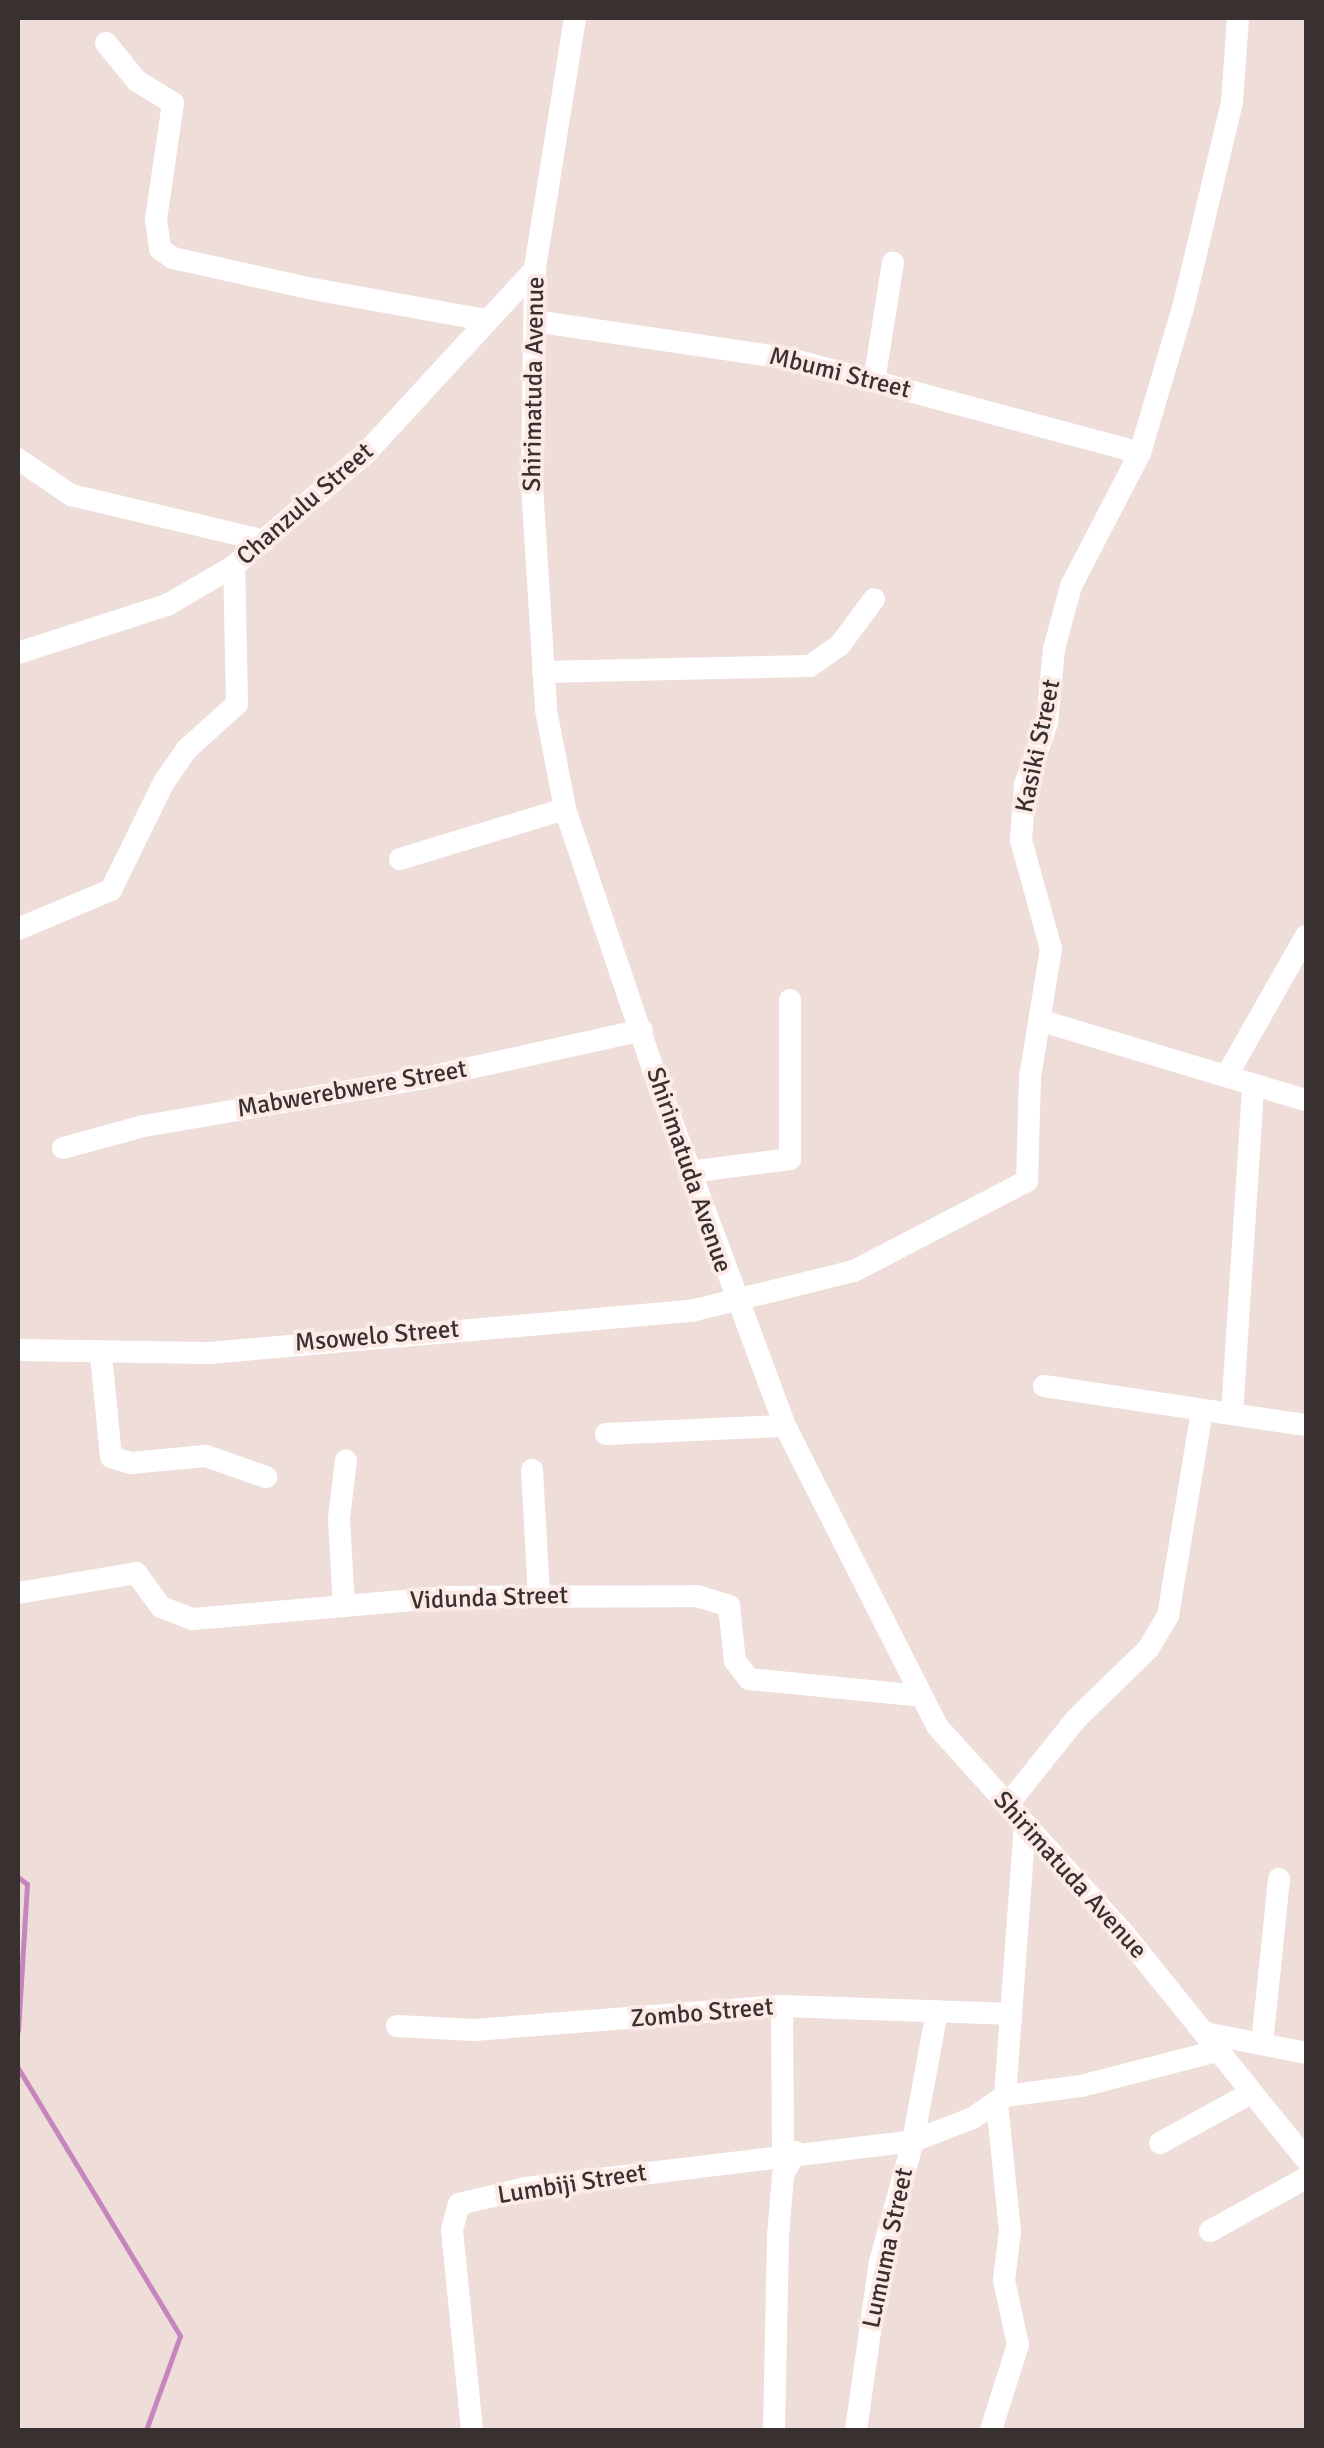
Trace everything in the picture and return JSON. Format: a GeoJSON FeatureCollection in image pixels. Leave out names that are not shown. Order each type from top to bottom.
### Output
{"type":"FeatureCollection","features":[{"type":"Feature","properties":{"kind":"street","name":"Shirimatuda Avenue"},"geometry":{"type":"LineString","coordinates":[[575,18],[535,269],[534,321],[532,485],[543,672],[553,764],[565,809],[735,1302],[785,1426],[936,1726],[1213,2041],[1306,2159]]}},
{"type":"Feature","properties":{"kind":"street","name":"Kasiki Street"},"geometry":{"type":"LineString","coordinates":[[735,1302],[854,1271],[1027,1181],[1030,1078],[1042,1021],[1050,926],[1022,840],[1025,784],[1047,722],[1054,650],[1071,586],[1140,453],[1218,175],[1232,102],[1238,18]]}},
{"type":"Feature","properties":{"kind":"street"},"geometry":{"type":"LineString","coordinates":[[106,43],[137,81],[173,102],[156,219],[160,248],[173,258],[313,289],[486,320]]}},
{"type":"Feature","properties":{"kind":"street"},"geometry":{"type":"LineString","coordinates":[[874,382],[893,262]]}},
{"type":"Feature","properties":{"kind":"street","name":"Chanzulu Street"},"geometry":{"type":"LineString","coordinates":[[18,653],[167,604],[234,566],[366,452],[535,269]]}},
{"type":"Feature","properties":{"kind":"street","name":"Mbumi Street"},"geometry":{"type":"LineString","coordinates":[[534,321],[652,334],[874,382],[1140,453]]}},
{"type":"Feature","properties":{"kind":"street"},"geometry":{"type":"LineString","coordinates":[[18,459],[71,495],[264,541]]}},
{"type":"Feature","properties":{"kind":"street"},"geometry":{"type":"LineString","coordinates":[[18,929],[111,890],[164,782],[187,750],[237,704],[234,566]]}},
{"type":"Feature","properties":{"kind":"street"},"geometry":{"type":"LineString","coordinates":[[543,672],[810,666],[840,645],[874,599]]}},
{"type":"Feature","properties":{"kind":"street"},"geometry":{"type":"LineString","coordinates":[[400,859],[565,809]]}},
{"type":"Feature","properties":{"kind":"street"},"geometry":{"type":"LineString","coordinates":[[1227,1075],[1306,936]]}},
{"type":"Feature","properties":{"kind":"street"},"geometry":{"type":"LineString","coordinates":[[689,1172],[790,1158],[790,1000]]}},
{"type":"Feature","properties":{"kind":"street"},"geometry":{"type":"LineString","coordinates":[[1042,1021],[1306,1100]]}},
{"type":"Feature","properties":{"kind":"street","name":"Mabwerebwere Street"},"geometry":{"type":"LineString","coordinates":[[63,1148],[144,1126],[437,1076],[642,1030]]}},
{"type":"Feature","properties":{"kind":"street"},"geometry":{"type":"LineString","coordinates":[[1232,1414],[1253,1085]]}},
{"type":"Feature","properties":{"kind":"street","name":"Msowelo Street"},"geometry":{"type":"LineString","coordinates":[[18,1350],[100,1355],[209,1353],[735,1302]]}},
{"type":"Feature","properties":{"kind":"street"},"geometry":{"type":"LineString","coordinates":[[100,1355],[111,1457],[131,1463],[206,1456],[266,1477]]}},
{"type":"Feature","properties":{"kind":"street"},"geometry":{"type":"LineString","coordinates":[[1044,1386],[1306,1425]]}},
{"type":"Feature","properties":{"kind":"street"},"geometry":{"type":"LineString","coordinates":[[1008,1804],[1076,1719],[1148,1650],[1168,1616],[1202,1411]]}},
{"type":"Feature","properties":{"kind":"street"},"geometry":{"type":"LineString","coordinates":[[606,1434],[785,1426]]}},
{"type":"Feature","properties":{"kind":"street"},"geometry":{"type":"LineString","coordinates":[[344,1606],[340,1518],[346,1460]]}},
{"type":"Feature","properties":{"kind":"street"},"geometry":{"type":"LineString","coordinates":[[532,1470],[539,1596]]}},
{"type":"Feature","properties":{"kind":"street","name":"Vidunda Street"},"geometry":{"type":"LineString","coordinates":[[18,1593],[136,1573],[161,1608],[177,1617],[539,1596],[720,1599],[735,1621],[735,1661],[750,1679],[921,1696]]}},
{"type":"Feature","properties":{"kind":"street"},"geometry":{"type":"LineString","coordinates":[[991,2430],[1018,2345],[1004,2280],[1010,2230],[1001,2099],[1025,1824]]}},
{"type":"Feature","properties":{"kind":"street"},"geometry":{"type":"LineString","coordinates":[[1262,2044],[1278,1879]]}},
{"type":"Feature","properties":{"kind":"street"},"geometry":{"type":"LineString","coordinates":[[774,2430],[778,2235],[783,2175],[789,2153],[782,2006]]}},
{"type":"Feature","properties":{"kind":"street","name":"Zombo Street"},"geometry":{"type":"LineString","coordinates":[[397,2026],[474,2030],[782,2006],[1008,2014]]}},
{"type":"Feature","properties":{"kind":"street"},"geometry":{"type":"LineString","coordinates":[[913,2141],[937,2012]]}},
{"type":"Feature","properties":{"kind":"street"},"geometry":{"type":"LineString","coordinates":[[1001,2099],[1081,2086],[1213,2041],[1262,2044],[1306,2053]]}},
{"type":"Feature","properties":{"kind":"street"},"geometry":{"type":"LineString","coordinates":[[1160,2144],[1251,2093]]}},
{"type":"Feature","properties":{"kind":"street","name":"Lumuma Street"},"geometry":{"type":"LineString","coordinates":[[856,2430],[880,2262],[913,2141],[1001,2099]]}},
{"type":"Feature","properties":{"kind":"street","name":"Lumbiji Street"},"geometry":{"type":"LineString","coordinates":[[472,2430],[452,2230],[460,2204],[526,2188],[789,2153],[913,2141]]}},
{"type":"Feature","properties":{"kind":"street"},"geometry":{"type":"LineString","coordinates":[[1210,2230],[1306,2178]]}},
{"type":"Feature","properties":{"kind":"waterway"},"geometry":{"type":"LineString","coordinates":[[18,1877],[27,1884],[18,2031]]}},
{"type":"Feature","properties":{"kind":"waterway"},"geometry":{"type":"LineString","coordinates":[[18,2068],[180,2336],[146,2430]]}}]}
